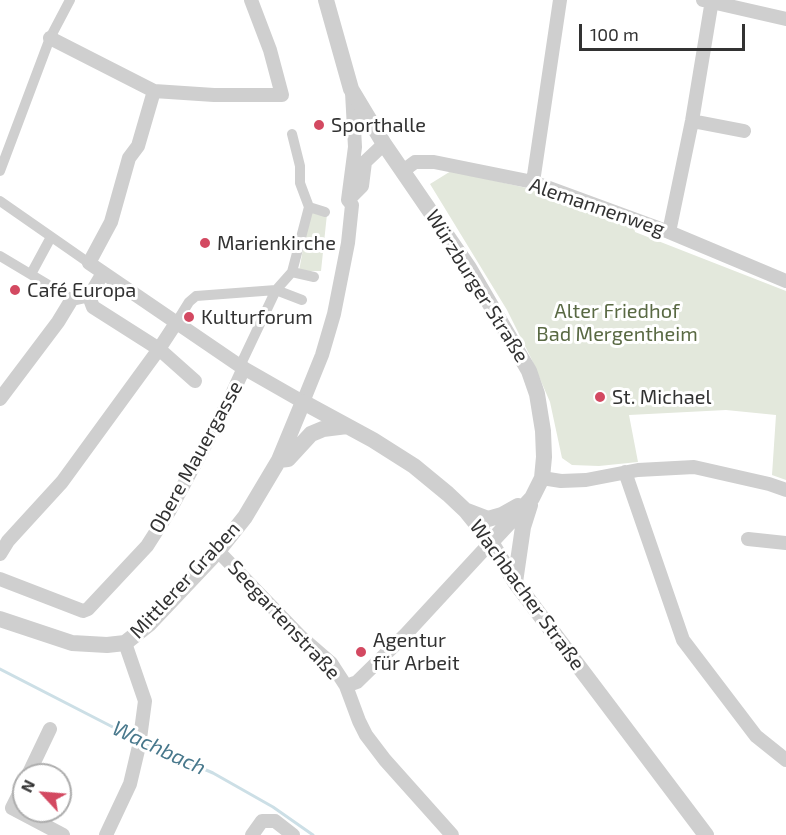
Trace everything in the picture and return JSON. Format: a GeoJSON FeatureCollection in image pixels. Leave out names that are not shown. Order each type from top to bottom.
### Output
{"type":"FeatureCollection","features":[{"type":"Feature","properties":{"kind":"street"},"geometry":{"type":"LineString","coordinates":[[0,171],[50,38],[70,0]]}},
{"type":"Feature","properties":{"kind":"street"},"geometry":{"type":"LineString","coordinates":[[50,38],[154,91],[214,95],[282,95],[270,50],[251,0]]}},
{"type":"Feature","properties":{"kind":"street","name":"Würzburger Straße"},"geometry":{"type":"LineString","coordinates":[[326,0],[351,89],[384,144],[469,268],[530,371],[537,394],[543,430],[542,478],[532,498],[491,542]]}},
{"type":"Feature","properties":{"kind":"street"},"geometry":{"type":"LineString","coordinates":[[533,182],[560,0]]}},
{"type":"Feature","properties":{"kind":"street"},"geometry":{"type":"LineString","coordinates":[[669,232],[692,121],[709,1],[786,19]]}},
{"type":"Feature","properties":{"kind":"street"},"geometry":{"type":"LineString","coordinates":[[0,201],[242,367],[303,402],[331,325],[348,243],[343,234],[355,147],[351,89]]}},
{"type":"Feature","properties":{"kind":"street"},"geometry":{"type":"LineString","coordinates":[[89,263],[111,222],[129,158],[138,146],[154,91]]}},
{"type":"Feature","properties":{"kind":"street"},"geometry":{"type":"LineString","coordinates":[[692,121],[744,131]]}},
{"type":"Feature","properties":{"kind":"street"},"geometry":{"type":"LineString","coordinates":[[242,367],[276,290],[292,272],[309,207],[300,183],[300,166],[292,134]]}},
{"type":"Feature","properties":{"kind":"street"},"geometry":{"type":"LineString","coordinates":[[348,200],[362,186],[365,162],[384,144]]}},
{"type":"Feature","properties":{"kind":"street","name":"Alemannenweg"},"geometry":{"type":"LineString","coordinates":[[403,171],[415,162],[434,162],[533,182],[669,232],[786,281]]}},
{"type":"Feature","properties":{"kind":"street"},"geometry":{"type":"LineString","coordinates":[[309,207],[325,212]]}},
{"type":"Feature","properties":{"kind":"street"},"geometry":{"type":"LineString","coordinates":[[31,274],[51,237]]}},
{"type":"Feature","properties":{"kind":"street"},"geometry":{"type":"LineString","coordinates":[[0,256],[72,299],[90,295]]}},
{"type":"Feature","properties":{"kind":"street"},"geometry":{"type":"LineString","coordinates":[[292,272],[314,277]]}},
{"type":"Feature","properties":{"kind":"street"},"geometry":{"type":"LineString","coordinates":[[103,273],[90,295],[93,308],[159,349],[195,381]]}},
{"type":"Feature","properties":{"kind":"street"},"geometry":{"type":"LineString","coordinates":[[0,554],[8,541],[62,482],[159,349],[189,302],[196,296],[276,290],[302,300]]}},
{"type":"Feature","properties":{"kind":"street"},"geometry":{"type":"LineString","coordinates":[[2,391],[58,322],[72,299]]}},
{"type":"Feature","properties":{"kind":"street","name":"Obere Mauergasse"},"geometry":{"type":"LineString","coordinates":[[0,579],[83,611],[88,609],[147,546],[170,510],[228,403],[242,367]]}},
{"type":"Feature","properties":{"kind":"street","name":"Wachbacher Straße"},"geometry":{"type":"LineString","coordinates":[[303,402],[414,466],[466,511],[491,542],[515,582],[706,835]]}},
{"type":"Feature","properties":{"kind":"street","name":"Mittlerer Graben"},"geometry":{"type":"LineString","coordinates":[[0,619],[72,643],[107,645],[125,643],[149,624],[218,551],[244,517],[279,460],[303,402]]}},
{"type":"Feature","properties":{"kind":"street"},"geometry":{"type":"LineString","coordinates":[[279,460],[288,459],[311,434],[323,429],[347,426]]}},
{"type":"Feature","properties":{"kind":"street"},"geometry":{"type":"LineString","coordinates":[[542,478],[561,482],[586,480],[625,472],[694,467],[786,490]]}},
{"type":"Feature","properties":{"kind":"street"},"geometry":{"type":"LineString","coordinates":[[625,472],[683,640],[756,736],[786,760]]}},
{"type":"Feature","properties":{"kind":"street"},"geometry":{"type":"LineString","coordinates":[[466,511],[488,519],[502,515],[532,498]]}},
{"type":"Feature","properties":{"kind":"street"},"geometry":{"type":"LineString","coordinates":[[515,582],[523,527],[532,498]]}},
{"type":"Feature","properties":{"kind":"street"},"geometry":{"type":"LineString","coordinates":[[346,686],[357,682],[406,634],[491,542],[509,537],[523,527]]}},
{"type":"Feature","properties":{"kind":"street"},"geometry":{"type":"LineString","coordinates":[[748,539],[786,543]]}},
{"type":"Feature","properties":{"kind":"street","name":"Seegartenstraße"},"geometry":{"type":"LineString","coordinates":[[218,551],[301,637],[331,663],[346,686],[366,735],[385,760],[452,835]]}},
{"type":"Feature","properties":{"kind":"street"},"geometry":{"type":"LineString","coordinates":[[106,835],[130,784],[142,730],[145,701],[125,643]]}},
{"type":"Feature","properties":{"kind":"street"},"geometry":{"type":"LineString","coordinates":[[34,763],[50,729]]}},
{"type":"Feature","properties":{"kind":"street"},"geometry":{"type":"LineString","coordinates":[[252,835],[262,821],[275,821],[293,835]]}},
{"type":"Feature","properties":{"kind":"street"},"geometry":{"type":"LineString","coordinates":[[40,823],[63,835]]}},
{"type":"Feature","properties":{"kind":"green space","name":"Alter Friedhof Bad Mergentheim"},"geometry":{"type":"Polygon","coordinates":[[[451,171],[549,193],[634,226],[635,232],[786,291],[786,480],[772,475],[776,415],[726,410],[629,415],[638,462],[599,466],[572,465],[562,458],[550,402],[531,358],[507,310],[430,184],[451,171]]]}},
{"type":"Feature","properties":{"kind":"green space"},"geometry":{"type":"Polygon","coordinates":[[[310,211],[327,214],[321,271],[299,271],[310,211]]]}},
{"type":"Feature","properties":{"kind":"waterway","name":"Wachbach"},"geometry":{"type":"LineString","coordinates":[[0,669],[136,739]]}},
{"type":"Feature","properties":{"kind":"waterway","name":"Wachbach"},"geometry":{"type":"LineString","coordinates":[[144,743],[213,773],[273,807],[313,835]]}},
{"type":"Feature","properties":{"kind":"place","name":"Sporthalle"},"geometry":{"type":"Point","coordinates":[319,125]}},
{"type":"Feature","properties":{"kind":"place","name":"Marienkirche"},"geometry":{"type":"Point","coordinates":[205,243]}},
{"type":"Feature","properties":{"kind":"place","name":"Café Europa"},"geometry":{"type":"Point","coordinates":[15,290]}},
{"type":"Feature","properties":{"kind":"place","name":"Kulturforum"},"geometry":{"type":"Point","coordinates":[189,317]}},
{"type":"Feature","properties":{"kind":"place","name":"St. Michael"},"geometry":{"type":"Point","coordinates":[600,397]}},
{"type":"Feature","properties":{"kind":"place","name":"Agentur für Arbeit"},"geometry":{"type":"Point","coordinates":[361,652]}}]}
